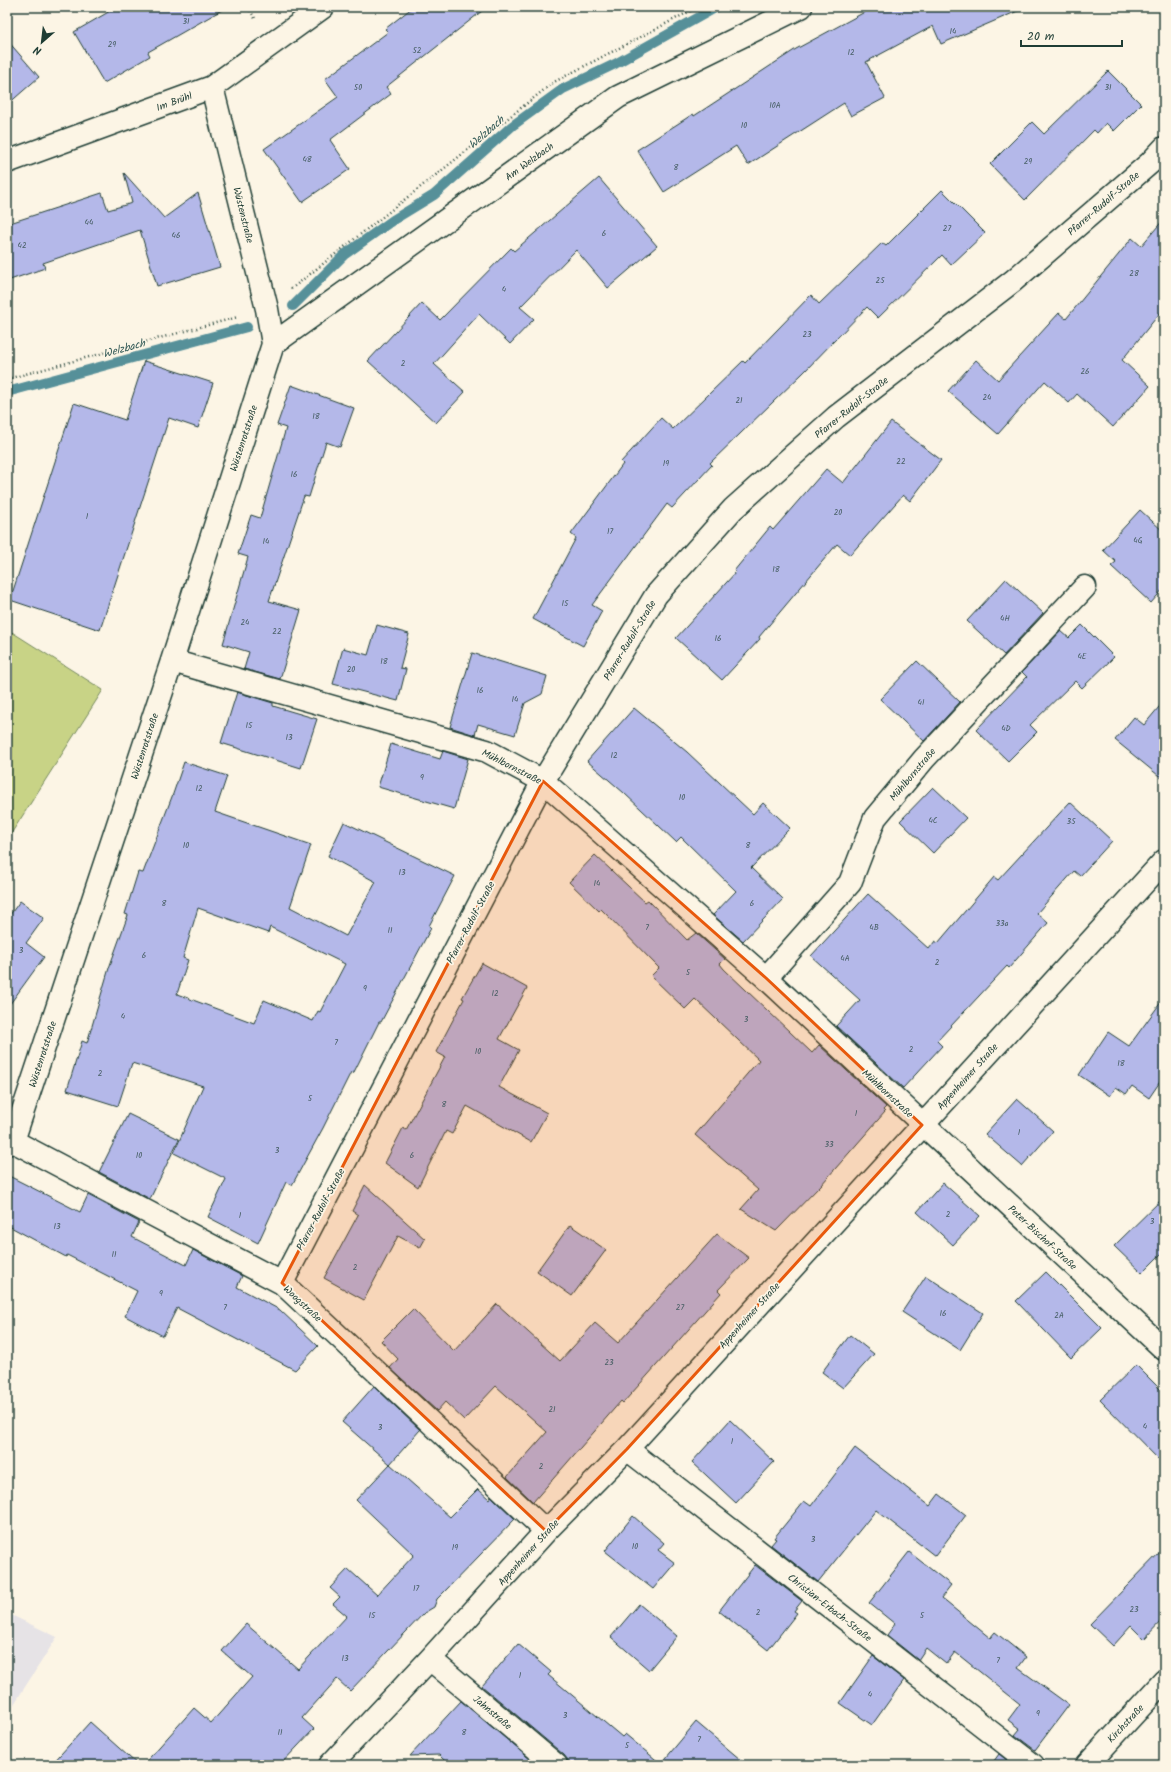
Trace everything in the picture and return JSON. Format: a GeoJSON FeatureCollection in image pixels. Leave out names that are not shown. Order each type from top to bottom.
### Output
{"type":"FeatureCollection","features":[{"type":"Feature","properties":{"kind":"street","name":"Im Brühl"},"geometry":{"type":"LineString","coordinates":[[7,162],[212,86],[324,7]]}},
{"type":"Feature","properties":{"kind":"street","name":"Am Welzbach"},"geometry":{"type":"LineString","coordinates":[[273,344],[618,97],[801,7]]}},
{"type":"Feature","properties":{"kind":"street","name":"Wüstenstraße"},"geometry":{"type":"LineString","coordinates":[[212,86],[267,309],[273,344]]}},
{"type":"Feature","properties":{"kind":"street","name":"Pfarrer-Rudolf-Straße"},"geometry":{"type":"LineString","coordinates":[[282,1283],[543,781],[656,596],[734,509],[836,418],[1013,281],[1150,163],[1164,148]]}},
{"type":"Feature","properties":{"kind":"street","name":"Wüstenrotstraße"},"geometry":{"type":"LineString","coordinates":[[10,1142],[172,662],[273,344]]}},
{"type":"Feature","properties":{"kind":"street","name":"Mühlbornstraße"},"geometry":{"type":"LineString","coordinates":[[766,978],[850,883],[875,818],[884,806],[924,759],[1085,587]]}},
{"type":"Feature","properties":{"kind":"street","name":"Mühlbornstraße"},"geometry":{"type":"LineString","coordinates":[[172,662],[487,751],[543,781],[766,978],[922,1125]]}},
{"type":"Feature","properties":{"kind":"street","name":"Appenheimer Straße"},"geometry":{"type":"LineString","coordinates":[[330,1765],[430,1659],[546,1531],[626,1450],[1164,861]]}},
{"type":"Feature","properties":{"kind":"street","name":"Peter-Bischof-Straße"},"geometry":{"type":"LineString","coordinates":[[922,1125],[1164,1349]]}},
{"type":"Feature","properties":{"kind":"street","name":"Woogstraße"},"geometry":{"type":"LineString","coordinates":[[10,1142],[282,1283],[546,1531]]}},
{"type":"Feature","properties":{"kind":"street","name":"Christian-Erbach-Straße"},"geometry":{"type":"LineString","coordinates":[[626,1450],[1033,1765]]}},
{"type":"Feature","properties":{"kind":"street","name":"Jahnstraße"},"geometry":{"type":"LineString","coordinates":[[430,1659],[556,1765]]}},
{"type":"Feature","properties":{"kind":"street","name":"Kirchstraße"},"geometry":{"type":"LineString","coordinates":[[1087,1765],[1164,1682]]}},
{"type":"Feature","properties":{"kind":"path"},"geometry":{"type":"LineString","coordinates":[[7,379],[267,309],[554,82],[698,7]]}},
{"type":"Feature","properties":{"kind":"highlighted area"},"geometry":{"type":"Polygon","coordinates":[[[543,781],[766,978],[922,1125],[627,1449],[546,1531],[282,1283],[543,781]]]}},
{"type":"Feature","properties":{"kind":"shaded area"},"geometry":{"type":"Polygon","coordinates":[[[7,1613],[57,1637],[7,1715],[7,1613]]]}},
{"type":"Feature","properties":{"kind":"green space"},"geometry":{"type":"Polygon","coordinates":[[[7,629],[103,690],[7,840],[7,629]]]}},
{"type":"Feature","properties":{"kind":"building"},"geometry":{"type":"Polygon","coordinates":[[[117,7],[227,7],[148,52],[150,56],[104,83],[74,32],[117,7]]]}},
{"type":"Feature","properties":{"kind":"building"},"geometry":{"type":"Polygon","coordinates":[[[413,7],[487,7],[386,87],[391,94],[330,140],[350,169],[302,202],[264,149],[338,97],[325,79],[388,32],[385,29],[413,7]]]}},
{"type":"Feature","properties":{"kind":"building"},"geometry":{"type":"Polygon","coordinates":[[[874,7],[1027,7],[941,44],[933,26],[866,62],[885,98],[851,116],[844,103],[748,165],[736,146],[664,192],[637,150],[693,114],[694,116],[796,49],[874,7]]]}},
{"type":"Feature","properties":{"kind":"building"},"geometry":{"type":"Polygon","coordinates":[[[7,40],[39,77],[7,105],[7,40]]]}},
{"type":"Feature","properties":{"kind":"building"},"geometry":{"type":"Polygon","coordinates":[[[1108,71],[1141,104],[1114,131],[1106,123],[1097,133],[1094,130],[1025,200],[990,164],[1032,122],[1044,134],[1108,71]]]}},
{"type":"Feature","properties":{"kind":"building"},"geometry":{"type":"Polygon","coordinates":[[[124,173],[164,218],[198,193],[220,267],[157,286],[140,230],[43,263],[45,268],[7,281],[7,224],[102,193],[108,210],[132,203],[124,173]]]}},
{"type":"Feature","properties":{"kind":"building"},"geometry":{"type":"Polygon","coordinates":[[[599,178],[657,246],[608,288],[576,250],[520,307],[534,319],[510,344],[479,314],[434,364],[465,392],[436,423],[368,361],[422,303],[440,320],[511,248],[514,251],[599,178]]]}},
{"type":"Feature","properties":{"kind":"building"},"geometry":{"type":"Polygon","coordinates":[[[942,190],[985,233],[951,265],[942,255],[878,318],[867,307],[804,372],[710,463],[712,465],[672,508],[667,504],[592,605],[602,611],[583,646],[533,619],[576,538],[571,534],[623,464],[621,462],[661,418],[673,429],[743,361],[745,363],[811,295],[819,304],[882,243],[886,246],[942,190]]]}},
{"type":"Feature","properties":{"kind":"building"},"geometry":{"type":"Polygon","coordinates":[[[1164,219],[1164,308],[1122,360],[1150,386],[1113,427],[1077,394],[1069,403],[1045,381],[998,434],[948,391],[976,360],[998,380],[1059,313],[1066,319],[1132,238],[1141,246],[1164,219]]]}},
{"type":"Feature","properties":{"kind":"building"},"geometry":{"type":"Polygon","coordinates":[[[144,361],[213,383],[198,428],[169,418],[100,630],[10,600],[74,403],[125,420],[144,361]]]}},
{"type":"Feature","properties":{"kind":"building"},"geometry":{"type":"Polygon","coordinates":[[[291,385],[354,408],[340,447],[326,442],[309,497],[304,496],[269,601],[301,610],[280,679],[244,669],[249,652],[223,644],[248,557],[238,554],[251,515],[260,518],[286,428],[277,425],[291,385]]]}},
{"type":"Feature","properties":{"kind":"building"},"geometry":{"type":"Polygon","coordinates":[[[891,422],[941,460],[910,501],[903,495],[850,555],[837,544],[759,637],[760,639],[722,680],[676,638],[736,572],[734,571],[770,527],[773,530],[826,469],[843,483],[891,422]]]}},
{"type":"Feature","properties":{"kind":"building"},"geometry":{"type":"Polygon","coordinates":[[[1140,510],[1164,532],[1164,588],[1151,603],[1111,566],[1116,562],[1103,550],[1140,510]]]}},
{"type":"Feature","properties":{"kind":"building"},"geometry":{"type":"Polygon","coordinates":[[[1006,579],[1043,613],[1004,655],[967,621],[1006,579]]]}},
{"type":"Feature","properties":{"kind":"building"},"geometry":{"type":"Polygon","coordinates":[[[377,625],[409,634],[400,668],[406,669],[398,701],[333,684],[343,648],[368,655],[377,625]]]}},
{"type":"Feature","properties":{"kind":"building"},"geometry":{"type":"Polygon","coordinates":[[[1082,625],[1114,657],[1082,688],[1075,681],[1030,725],[1037,732],[1008,761],[976,730],[1027,677],[1022,672],[1061,631],[1069,638],[1082,625]]]}},
{"type":"Feature","properties":{"kind":"building"},"geometry":{"type":"Polygon","coordinates":[[[472,653],[547,676],[542,694],[525,703],[515,735],[478,724],[475,735],[450,727],[472,653]]]}},
{"type":"Feature","properties":{"kind":"building"},"geometry":{"type":"Polygon","coordinates":[[[917,661],[960,702],[924,741],[880,699],[917,661]]]}},
{"type":"Feature","properties":{"kind":"building"},"geometry":{"type":"Polygon","coordinates":[[[237,692],[273,703],[273,706],[317,719],[301,768],[221,743],[237,692]]]}},
{"type":"Feature","properties":{"kind":"building"},"geometry":{"type":"Polygon","coordinates":[[[1164,701],[1164,780],[1115,740],[1134,717],[1144,725],[1164,701]]]}},
{"type":"Feature","properties":{"kind":"building"},"geometry":{"type":"Polygon","coordinates":[[[634,708],[687,752],[753,814],[763,803],[790,828],[751,868],[783,899],[743,941],[713,915],[736,891],[681,837],[676,842],[624,793],[587,761],[634,708]]]}},
{"type":"Feature","properties":{"kind":"building"},"geometry":{"type":"Polygon","coordinates":[[[391,744],[440,759],[443,751],[468,759],[454,809],[378,787],[391,744]]]}},
{"type":"Feature","properties":{"kind":"building"},"geometry":{"type":"Polygon","coordinates":[[[184,762],[227,776],[215,812],[311,845],[290,907],[346,936],[376,882],[328,856],[344,822],[455,876],[429,926],[431,928],[381,1022],[379,1022],[353,1074],[351,1072],[292,1185],[286,1182],[258,1243],[208,1217],[226,1179],[174,1153],[203,1086],[132,1063],[118,1106],[67,1090],[82,1041],[87,1043],[109,968],[128,915],[125,914],[138,872],[143,873],[184,762]],[[198,908],[183,958],[188,960],[177,994],[254,1023],[264,1000],[313,1021],[318,1011],[320,1012],[345,964],[270,927],[268,933],[198,908]]]}},
{"type":"Feature","properties":{"kind":"building"},"geometry":{"type":"Polygon","coordinates":[[[933,787],[966,818],[933,853],[900,821],[933,787]]]}},
{"type":"Feature","properties":{"kind":"building"},"geometry":{"type":"Polygon","coordinates":[[[1070,802],[1112,841],[1080,876],[1074,871],[1037,913],[1048,923],[1009,968],[1007,966],[937,1041],[942,1046],[903,1088],[836,1026],[860,1000],[811,956],[868,894],[929,949],[935,941],[938,943],[994,877],[998,880],[1070,802]]]}},
{"type":"Feature","properties":{"kind":"building"},"geometry":{"type":"Polygon","coordinates":[[[595,855],[645,902],[648,900],[687,940],[696,933],[725,959],[720,964],[724,969],[812,1053],[819,1045],[886,1107],[883,1110],[885,1112],[821,1185],[776,1231],[741,1209],[758,1190],[695,1135],[759,1060],[695,999],[685,1009],[651,976],[659,968],[601,909],[599,911],[569,882],[595,855]]]}},
{"type":"Feature","properties":{"kind":"building"},"geometry":{"type":"Polygon","coordinates":[[[20,901],[44,918],[26,943],[44,957],[7,1008],[7,919],[20,901]]]}},
{"type":"Feature","properties":{"kind":"building"},"geometry":{"type":"Polygon","coordinates":[[[482,963],[527,988],[499,1039],[519,1050],[499,1087],[547,1113],[531,1142],[467,1106],[452,1134],[446,1131],[418,1187],[385,1163],[403,1128],[406,1130],[445,1057],[436,1052],[464,999],[462,998],[482,963]]]}},
{"type":"Feature","properties":{"kind":"building"},"geometry":{"type":"Polygon","coordinates":[[[1164,998],[1164,1076],[1149,1098],[1132,1086],[1126,1094],[1116,1087],[1110,1096],[1079,1075],[1108,1032],[1129,1046],[1164,998]]]}},
{"type":"Feature","properties":{"kind":"building"},"geometry":{"type":"Polygon","coordinates":[[[1017,1099],[1053,1131],[1022,1166],[985,1134],[1017,1099]]]}},
{"type":"Feature","properties":{"kind":"building"},"geometry":{"type":"Polygon","coordinates":[[[128,1114],[179,1139],[150,1199],[99,1172],[128,1114]]]}},
{"type":"Feature","properties":{"kind":"building"},"geometry":{"type":"Polygon","coordinates":[[[7,1175],[80,1212],[88,1195],[139,1222],[132,1237],[186,1265],[193,1250],[242,1276],[237,1287],[280,1310],[318,1346],[295,1370],[177,1308],[163,1336],[125,1316],[137,1291],[67,1255],[66,1257],[7,1225],[7,1175]]]}},
{"type":"Feature","properties":{"kind":"building"},"geometry":{"type":"Polygon","coordinates":[[[943,1183],[980,1216],[953,1245],[917,1212],[943,1183]]]}},
{"type":"Feature","properties":{"kind":"building"},"geometry":{"type":"Polygon","coordinates":[[[365,1185],[425,1239],[420,1248],[398,1236],[364,1300],[324,1278],[358,1215],[352,1211],[365,1185]]]}},
{"type":"Feature","properties":{"kind":"building"},"geometry":{"type":"Polygon","coordinates":[[[1164,1197],[1164,1251],[1142,1273],[1114,1246],[1164,1197]]]}},
{"type":"Feature","properties":{"kind":"building"},"geometry":{"type":"Polygon","coordinates":[[[570,1225],[606,1250],[572,1296],[537,1271],[570,1225]]]}},
{"type":"Feature","properties":{"kind":"building"},"geometry":{"type":"Polygon","coordinates":[[[717,1234],[749,1258],[718,1290],[721,1293],[623,1403],[621,1401],[533,1502],[507,1477],[547,1432],[496,1386],[464,1420],[445,1402],[437,1411],[390,1368],[398,1359],[381,1341],[413,1309],[454,1351],[497,1304],[560,1361],[595,1323],[618,1343],[717,1234]]]}},
{"type":"Feature","properties":{"kind":"building"},"geometry":{"type":"Polygon","coordinates":[[[1046,1272],[1102,1328],[1071,1358],[1016,1301],[1046,1272]]]}},
{"type":"Feature","properties":{"kind":"building"},"geometry":{"type":"Polygon","coordinates":[[[926,1276],[983,1313],[960,1350],[902,1312],[926,1276]]]}},
{"type":"Feature","properties":{"kind":"building"},"geometry":{"type":"Polygon","coordinates":[[[850,1335],[874,1354],[843,1388],[822,1372],[850,1335]]]}},
{"type":"Feature","properties":{"kind":"building"},"geometry":{"type":"Polygon","coordinates":[[[1136,1365],[1164,1393],[1164,1465],[1100,1400],[1136,1365]]]}},
{"type":"Feature","properties":{"kind":"building"},"geometry":{"type":"Polygon","coordinates":[[[374,1386],[420,1430],[390,1464],[342,1422],[374,1386]]]}},
{"type":"Feature","properties":{"kind":"building"},"geometry":{"type":"Polygon","coordinates":[[[730,1420],[774,1462],[736,1503],[692,1462],[730,1420]]]}},
{"type":"Feature","properties":{"kind":"building"},"geometry":{"type":"Polygon","coordinates":[[[855,1448],[930,1506],[939,1494],[966,1515],[935,1556],[876,1510],[818,1582],[771,1545],[776,1539],[774,1538],[804,1501],[811,1506],[855,1448]]]}},
{"type":"Feature","properties":{"kind":"building"},"geometry":{"type":"Polygon","coordinates":[[[390,1464],[450,1517],[478,1489],[489,1499],[491,1496],[515,1519],[437,1599],[434,1607],[424,1613],[350,1691],[337,1679],[302,1718],[314,1729],[280,1765],[143,1765],[194,1708],[211,1723],[252,1677],[222,1651],[246,1624],[298,1669],[347,1616],[333,1604],[340,1597],[330,1588],[348,1569],[377,1595],[414,1555],[356,1500],[390,1464]]]}},
{"type":"Feature","properties":{"kind":"building"},"geometry":{"type":"Polygon","coordinates":[[[633,1516],[664,1543],[658,1550],[675,1563],[653,1589],[605,1551],[633,1516]]]}},
{"type":"Feature","properties":{"kind":"building"},"geometry":{"type":"Polygon","coordinates":[[[1164,1548],[1164,1618],[1144,1639],[1131,1626],[1113,1646],[1090,1624],[1164,1548]]]}},
{"type":"Feature","properties":{"kind":"building"},"geometry":{"type":"Polygon","coordinates":[[[909,1552],[951,1585],[941,1598],[990,1638],[995,1632],[1026,1657],[1018,1668],[1069,1705],[1035,1750],[1015,1735],[1020,1729],[1008,1720],[1020,1704],[955,1652],[946,1664],[926,1648],[918,1660],[887,1635],[895,1624],[869,1603],[909,1552]]]}},
{"type":"Feature","properties":{"kind":"building"},"geometry":{"type":"Polygon","coordinates":[[[755,1565],[802,1601],[794,1611],[797,1613],[768,1650],[719,1611],[755,1565]]]}},
{"type":"Feature","properties":{"kind":"building"},"geometry":{"type":"Polygon","coordinates":[[[639,1604],[677,1636],[649,1670],[611,1637],[639,1604]]]}},
{"type":"Feature","properties":{"kind":"building"},"geometry":{"type":"Polygon","coordinates":[[[518,1644],[551,1672],[548,1675],[622,1737],[625,1734],[661,1764],[696,1722],[747,1765],[568,1765],[568,1760],[564,1755],[482,1686],[518,1644]]]}},
{"type":"Feature","properties":{"kind":"building"},"geometry":{"type":"Polygon","coordinates":[[[873,1656],[904,1680],[872,1725],[840,1703],[873,1656]]]}},
{"type":"Feature","properties":{"kind":"building"},"geometry":{"type":"Polygon","coordinates":[[[461,1701],[537,1765],[449,1765],[439,1755],[410,1756],[461,1701]]]}},
{"type":"Feature","properties":{"kind":"building"},"geometry":{"type":"Polygon","coordinates":[[[90,1722],[138,1765],[51,1765],[90,1722]]]}},
{"type":"Feature","properties":{"kind":"building"},"geometry":{"type":"Polygon","coordinates":[[[999,1754],[1013,1765],[991,1765],[999,1754]]]}},
{"type":"Feature","properties":{"kind":"waterway","name":"Welzbach"},"geometry":{"type":"LineString","coordinates":[[293,306],[344,255],[393,220],[434,195],[512,126],[563,89],[615,64],[717,7]]}},
{"type":"Feature","properties":{"kind":"waterway","name":"Welzbach"},"geometry":{"type":"LineString","coordinates":[[7,392],[247,327]]}}]}
